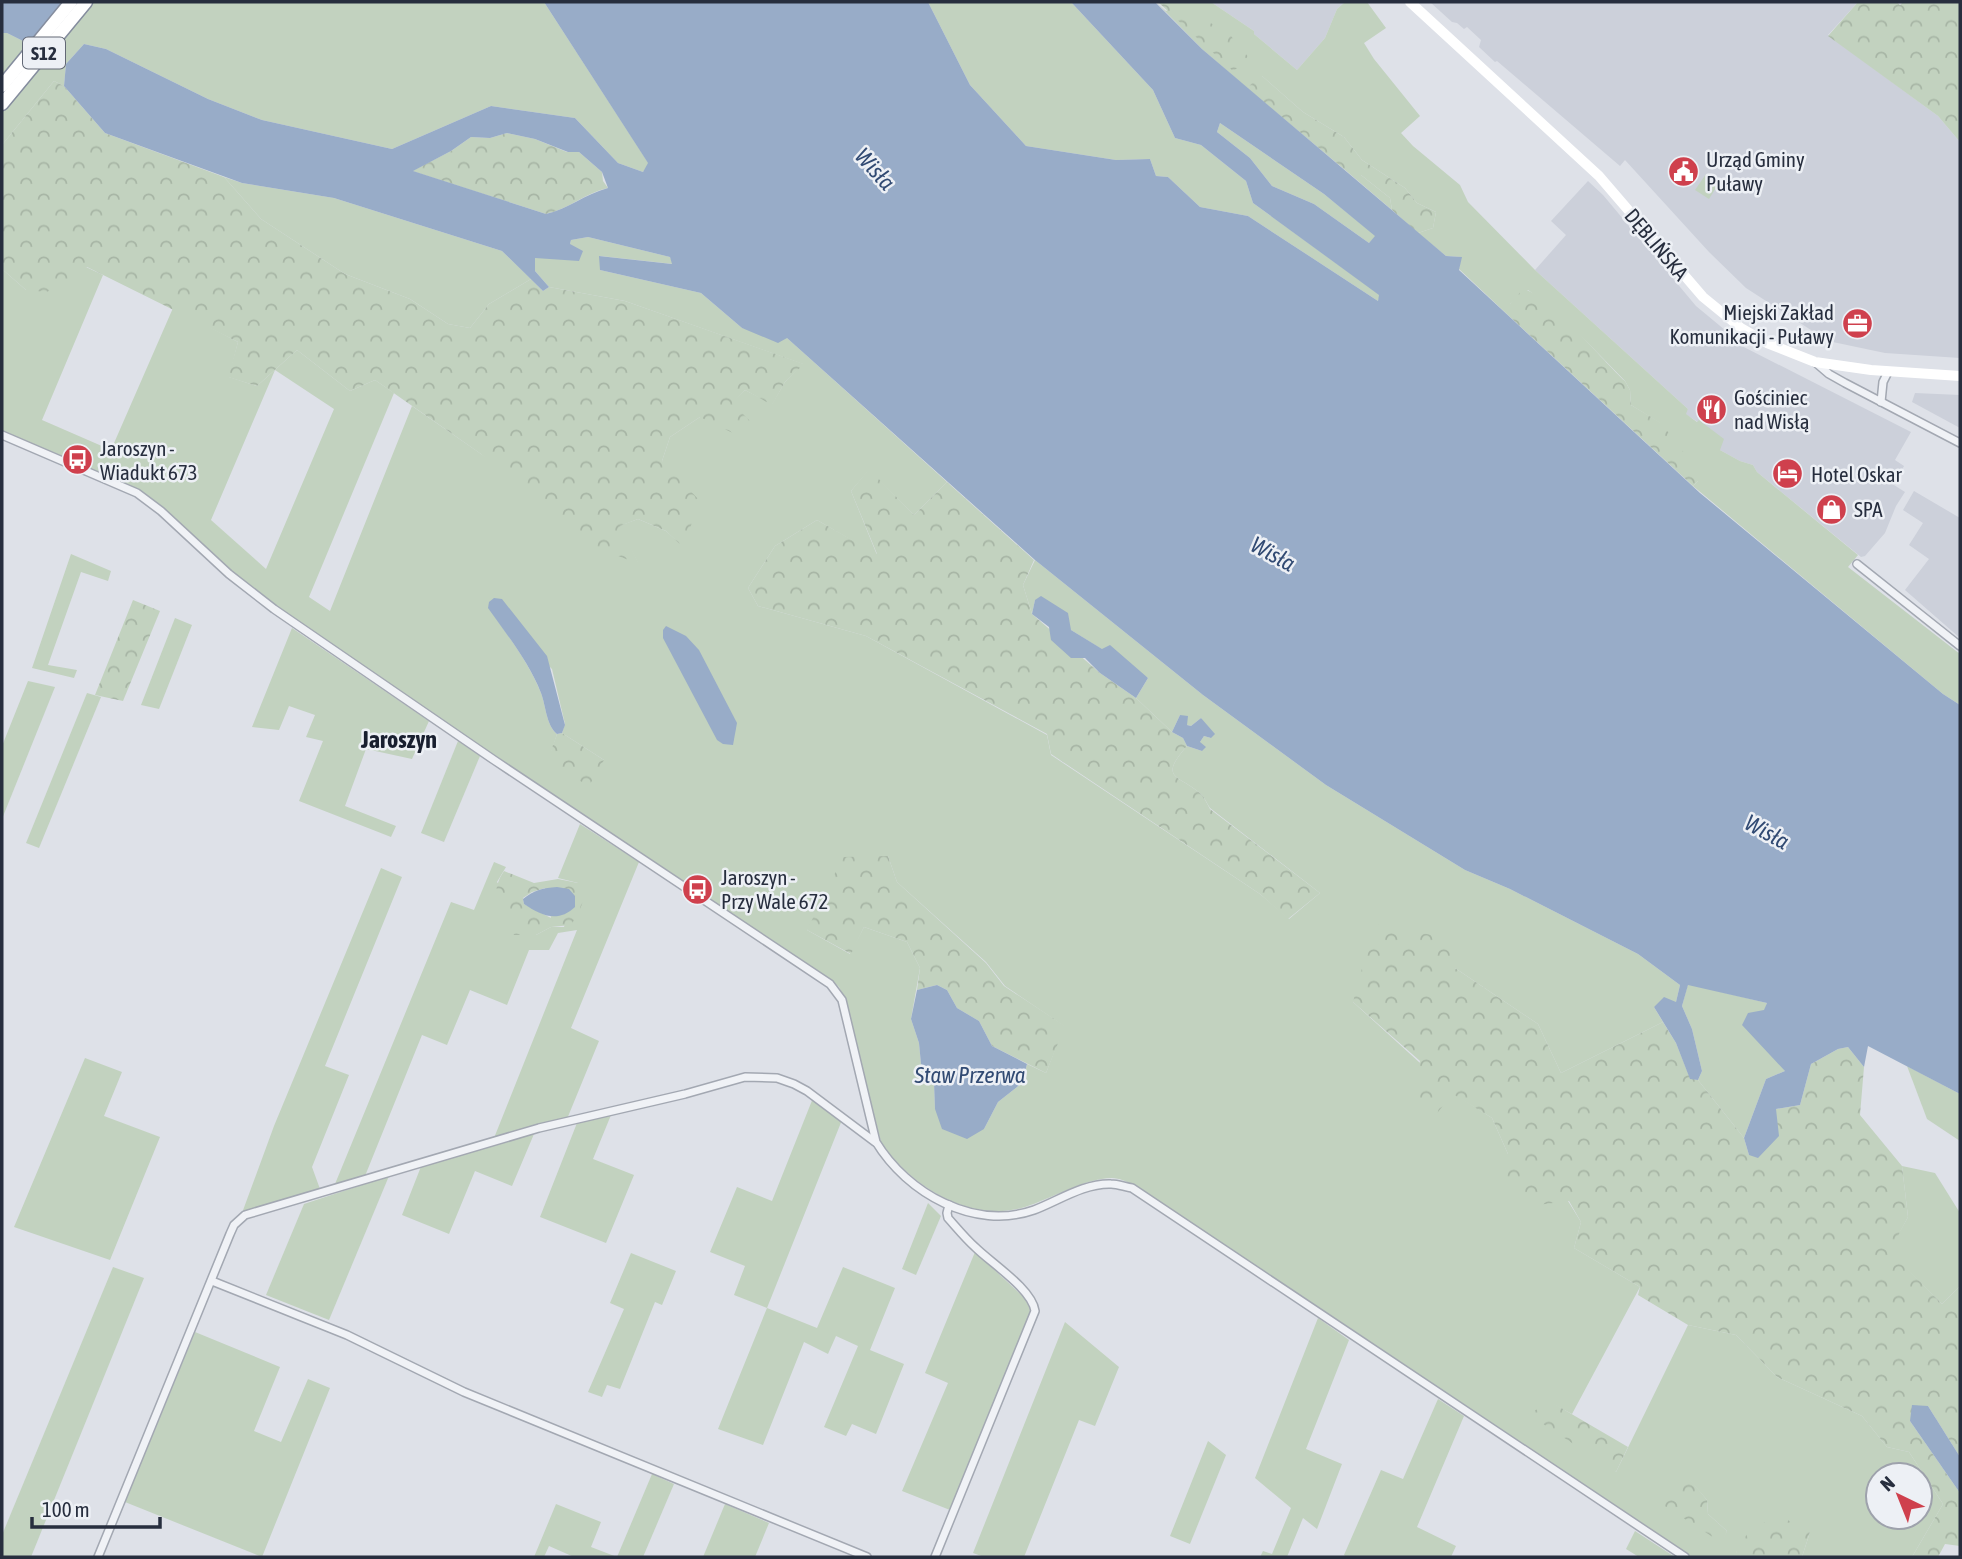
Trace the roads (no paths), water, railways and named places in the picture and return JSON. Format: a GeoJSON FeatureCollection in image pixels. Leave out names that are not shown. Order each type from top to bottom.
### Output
{"type":"FeatureCollection","features":[{"type":"Feature","properties":{"kind":"highway","name":"S12"},"geometry":{"type":"LineString","coordinates":[[2,86],[71,2]]}},
{"type":"Feature","properties":{"kind":"highway","name":"S12"},"geometry":{"type":"LineString","coordinates":[[2,104],[86,2]]}},
{"type":"Feature","properties":{"kind":"main road","name":"DĘBLIŃSKA"},"geometry":{"type":"LineString","coordinates":[[1410,2],[1599,176],[1715,309],[1753,335],[1815,362],[1888,372],[1960,376]]}},
{"type":"Feature","properties":{"kind":"street"},"geometry":{"type":"LineString","coordinates":[[1815,362],[1829,374],[1960,443]]}},
{"type":"Feature","properties":{"kind":"street"},"geometry":{"type":"LineString","coordinates":[[1881,402],[1883,382],[1888,372]]}},
{"type":"Feature","properties":{"kind":"street"},"geometry":{"type":"LineString","coordinates":[[2,435],[97,474],[151,502],[229,574],[274,609],[494,760],[830,984],[842,1000],[876,1142],[887,1160],[928,1195],[949,1205],[987,1215],[1012,1215],[1034,1210],[1090,1187],[1111,1184],[1132,1188],[1685,1557]]}},
{"type":"Feature","properties":{"kind":"street"},"geometry":{"type":"LineString","coordinates":[[1857,564],[1960,646]]}},
{"type":"Feature","properties":{"kind":"street"},"geometry":{"type":"LineString","coordinates":[[98,1557],[234,1225],[245,1215],[515,1135],[685,1094],[728,1080],[761,1077],[794,1084],[876,1142]]}},
{"type":"Feature","properties":{"kind":"street"},"geometry":{"type":"LineString","coordinates":[[935,1557],[1035,1311],[1027,1294],[954,1225],[947,1213],[949,1205]]}},
{"type":"Feature","properties":{"kind":"street"},"geometry":{"type":"LineString","coordinates":[[212,1281],[348,1335],[464,1392],[867,1557]]}},
{"type":"Feature","properties":{"kind":"water"},"geometry":{"type":"Polygon","coordinates":[[[2,2],[62,2],[29,44],[2,33],[2,2]]]}},
{"type":"Feature","properties":{"kind":"water","name":"Wisła"},"geometry":{"type":"Polygon","coordinates":[[[544,2],[928,2],[970,85],[1026,146],[1116,160],[1150,159],[1156,176],[1168,177],[1200,207],[1248,216],[1378,301],[1379,295],[1253,203],[1246,181],[1201,145],[1175,138],[1153,90],[1071,2],[1155,2],[1202,49],[1446,256],[1462,257],[1459,270],[1700,493],[1943,694],[1960,705],[1960,1094],[1868,1046],[1864,1067],[1848,1047],[1838,1049],[1811,1064],[1800,1105],[1776,1109],[1779,1136],[1758,1158],[1749,1155],[1744,1138],[1766,1079],[1785,1071],[1742,1025],[1748,1013],[1764,1010],[1767,1003],[1688,985],[1682,1006],[1692,1029],[1702,1071],[1698,1080],[1690,1079],[1676,1043],[1654,1007],[1664,997],[1676,1002],[1680,985],[1638,954],[1510,889],[1465,870],[1326,785],[1203,695],[1035,560],[787,338],[778,343],[742,328],[701,293],[600,270],[599,256],[672,264],[670,257],[588,237],[571,240],[570,244],[583,251],[579,261],[535,258],[535,271],[549,287],[543,291],[502,251],[334,198],[242,183],[105,133],[64,86],[66,64],[84,44],[106,49],[208,99],[262,120],[392,149],[491,106],[575,118],[618,163],[643,172],[648,163],[544,2]],[[1220,123],[1217,132],[1250,158],[1272,186],[1314,204],[1369,243],[1375,236],[1324,194],[1220,123]],[[507,133],[490,138],[471,137],[413,171],[546,214],[608,188],[602,172],[579,152],[568,152],[535,139],[507,133]]]}},
{"type":"Feature","properties":{"kind":"water"},"geometry":{"type":"Polygon","coordinates":[[[1041,596],[1068,613],[1071,630],[1102,649],[1110,645],[1148,678],[1136,698],[1100,673],[1085,658],[1071,658],[1051,640],[1049,627],[1032,614],[1035,600],[1041,596]]]}},
{"type":"Feature","properties":{"kind":"water"},"geometry":{"type":"Polygon","coordinates":[[[494,598],[502,599],[547,656],[565,725],[562,733],[557,734],[553,730],[530,670],[488,608],[489,602],[494,598]]]}},
{"type":"Feature","properties":{"kind":"water"},"geometry":{"type":"Polygon","coordinates":[[[666,626],[686,636],[699,650],[737,723],[733,745],[717,740],[663,638],[666,626]]]}},
{"type":"Feature","properties":{"kind":"water"},"geometry":{"type":"Polygon","coordinates":[[[1180,715],[1188,716],[1187,725],[1191,726],[1201,718],[1215,734],[1211,738],[1204,736],[1200,742],[1206,747],[1202,751],[1187,746],[1183,738],[1172,732],[1180,715]]]}},
{"type":"Feature","properties":{"kind":"water"},"geometry":{"type":"Polygon","coordinates":[[[557,887],[569,889],[575,896],[575,907],[569,912],[550,916],[524,904],[523,899],[531,893],[557,887]]]}},
{"type":"Feature","properties":{"kind":"water","name":"Staw Przerwa"},"geometry":{"type":"Polygon","coordinates":[[[937,985],[947,990],[957,1008],[979,1021],[992,1046],[1027,1064],[1022,1083],[998,1102],[984,1129],[967,1139],[942,1129],[935,1109],[934,1083],[921,1064],[919,1043],[911,1019],[917,990],[937,985]]]}},
{"type":"Feature","properties":{"kind":"water"},"geometry":{"type":"Polygon","coordinates":[[[1912,1405],[1928,1406],[1960,1457],[1960,1493],[1910,1421],[1912,1405]]]}},
{"type":"Feature","properties":{"kind":"place","name":"Urząd Gminy Puławy"},"geometry":{"type":"Point","coordinates":[1683,171]}},
{"type":"Feature","properties":{"kind":"place","name":"Miejski Zakład Komunikacji - Puławy"},"geometry":{"type":"Point","coordinates":[1857,324]}},
{"type":"Feature","properties":{"kind":"place","name":"Gościniec nad Wisłą"},"geometry":{"type":"Point","coordinates":[1711,409]}},
{"type":"Feature","properties":{"kind":"place","name":"Jaroszyn - Wiadukt 673"},"geometry":{"type":"Point","coordinates":[77,460]}},
{"type":"Feature","properties":{"kind":"place","name":"Hotel Oskar"},"geometry":{"type":"Point","coordinates":[1788,474]}},
{"type":"Feature","properties":{"kind":"place","name":"SPA"},"geometry":{"type":"Point","coordinates":[1831,509]}},
{"type":"Feature","properties":{"kind":"place","name":"Jaroszyn - Przy Wale 672"},"geometry":{"type":"Point","coordinates":[698,889]}},
{"type":"Feature","properties":{"kind":"district","name":"Jaroszyn"},"geometry":{"type":"Point","coordinates":[399,739]}}]}
